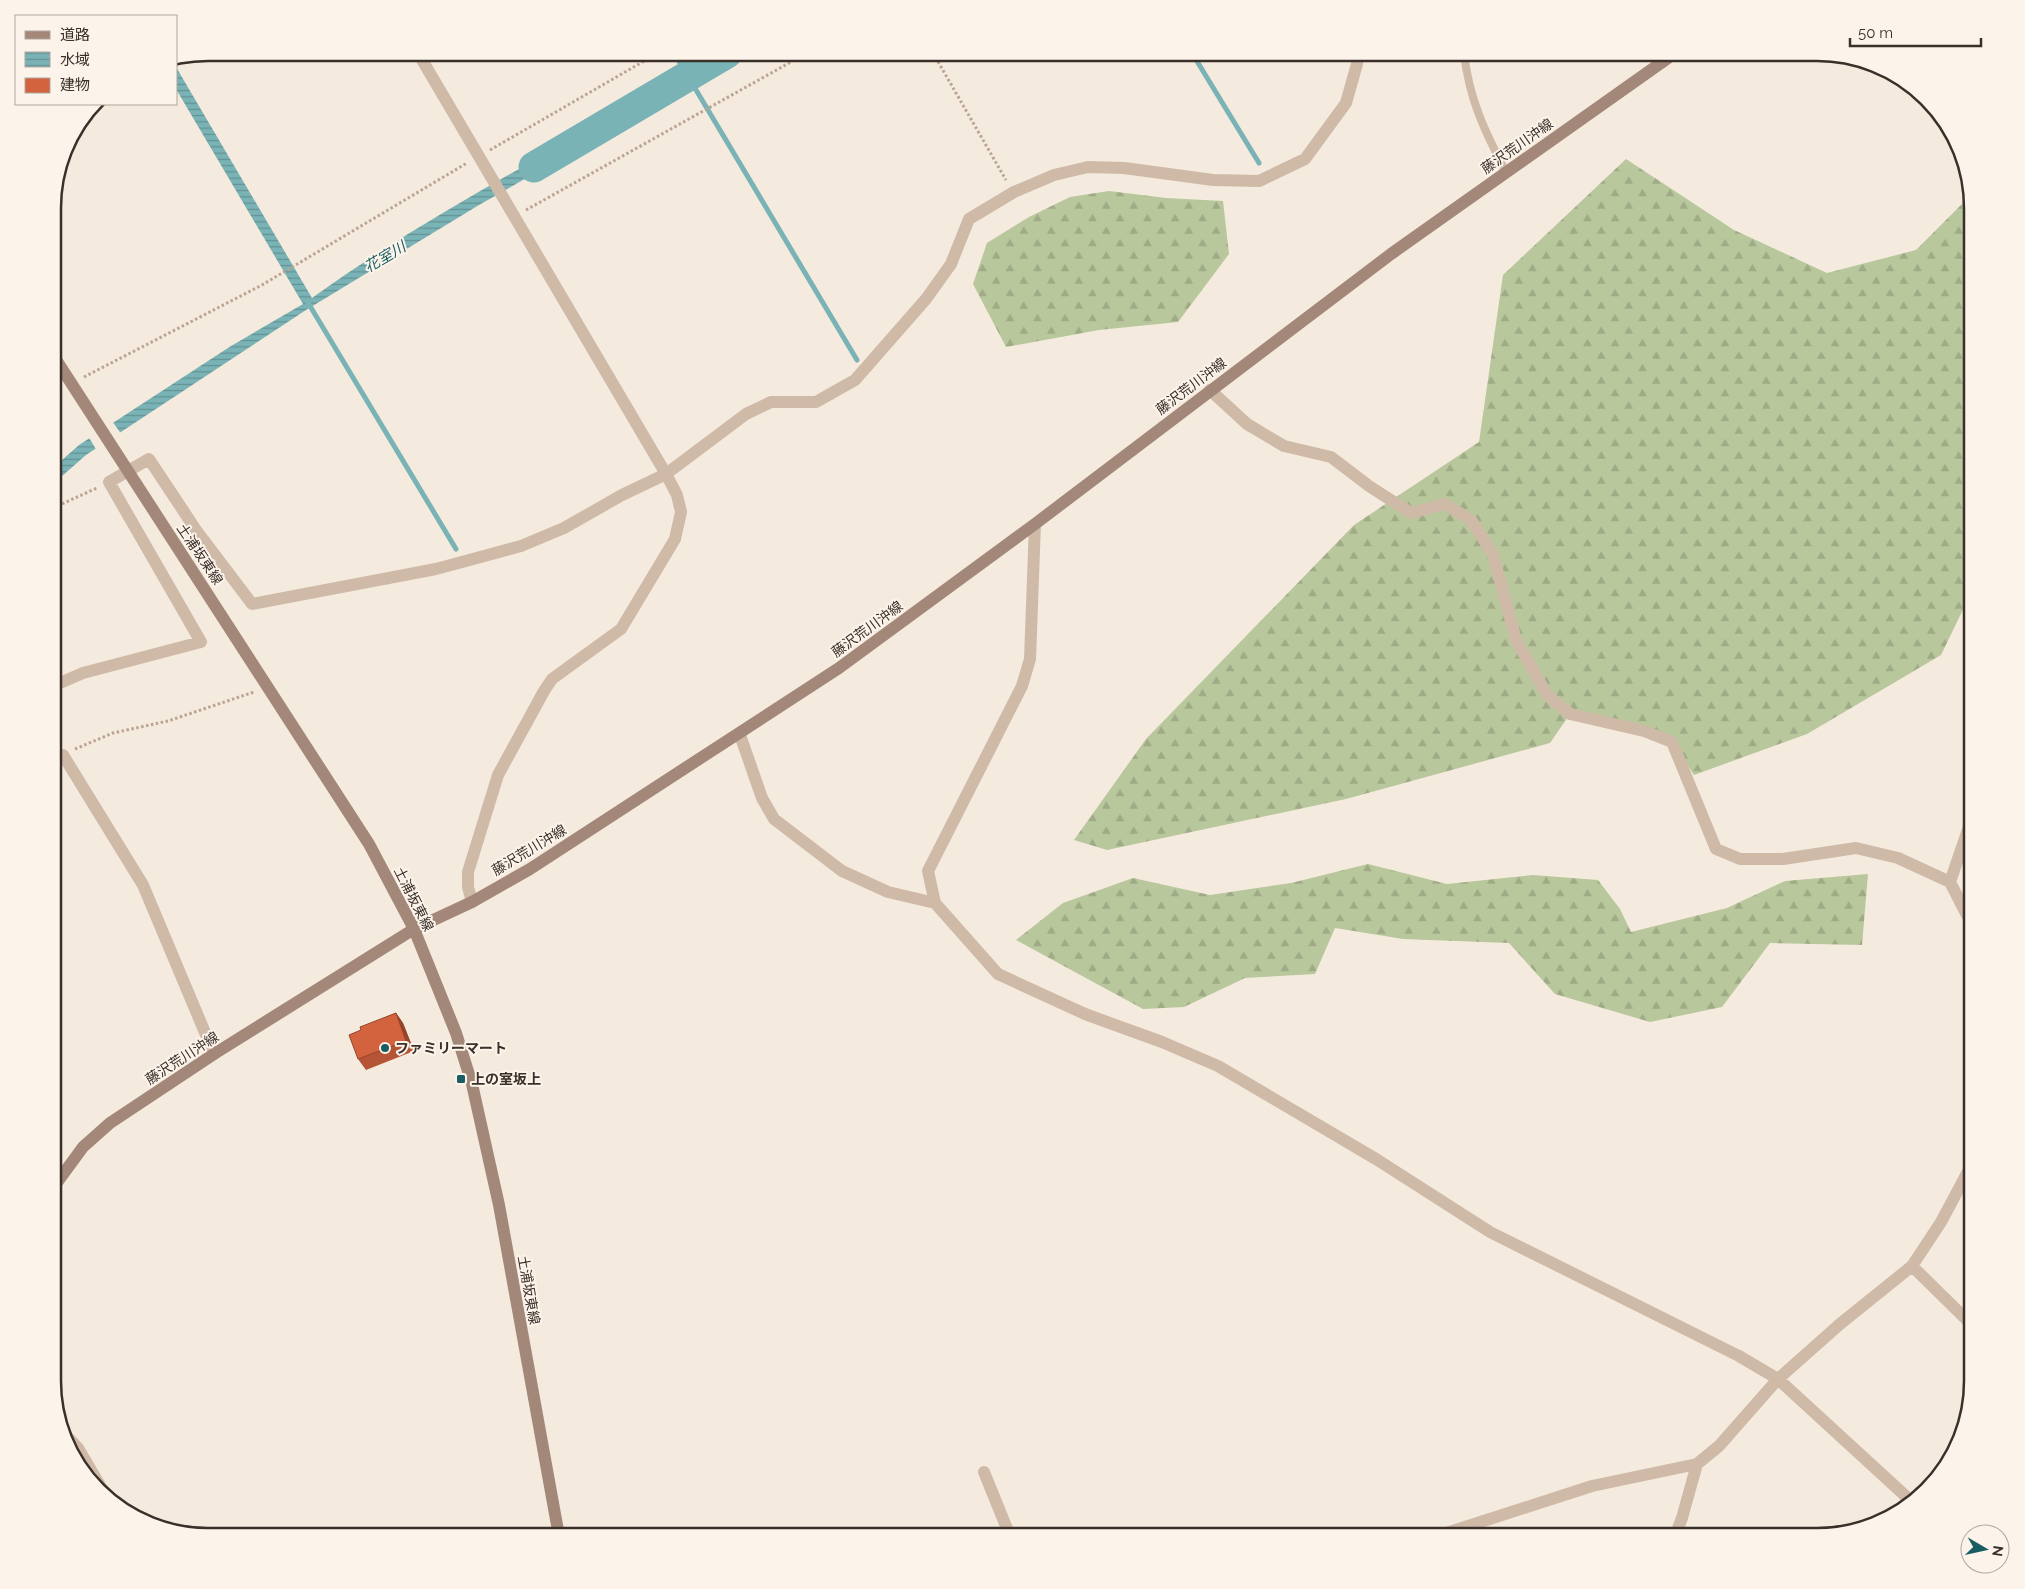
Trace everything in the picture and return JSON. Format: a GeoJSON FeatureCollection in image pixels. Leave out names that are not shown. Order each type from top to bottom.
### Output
{"type":"FeatureCollection","features":[{"type":"Feature","properties":{"kind":"main road","name":"藤沢荒川沖線"},"geometry":{"type":"LineString","coordinates":[[62,1176],[83,1147],[110,1124],[214,1054],[414,929],[472,902],[530,869],[740,735],[839,668],[1034,524],[1391,254],[1662,61]]}},
{"type":"Feature","properties":{"kind":"main road","name":"土浦坂東線"},"geometry":{"type":"LineString","coordinates":[[62,368],[369,844],[414,929],[456,1033],[472,1084],[499,1205],[557,1528]]}},
{"type":"Feature","properties":{"kind":"street"},"geometry":{"type":"LineString","coordinates":[[423,61],[666,474],[677,496],[681,512],[675,539],[621,629],[552,679],[498,776],[468,872],[468,887],[472,902]]}},
{"type":"Feature","properties":{"kind":"street"},"geometry":{"type":"LineString","coordinates":[[62,682],[83,673],[201,642],[108,482],[124,466],[149,459],[196,530],[252,604],[436,569],[521,546],[564,528],[666,474],[746,414],[771,402],[816,402],[856,380],[926,299],[951,264],[969,219],[1014,192],[1054,175],[1088,168],[1124,168],[1213,180],[1259,181],[1305,159],[1346,103],[1358,61]]}},
{"type":"Feature","properties":{"kind":"street"},"geometry":{"type":"LineString","coordinates":[[1210,390],[1247,424],[1284,446],[1330,457],[1369,486],[1411,513],[1445,504],[1471,520],[1493,554],[1516,640],[1547,695],[1570,714],[1644,731],[1672,742],[1716,849],[1740,859],[1784,859],[1856,848],[1898,858],[1950,882],[1964,909]]}},
{"type":"Feature","properties":{"kind":"street"},"geometry":{"type":"LineString","coordinates":[[1034,524],[1030,659],[1022,686],[928,870],[935,903],[998,974],[1084,1014],[1162,1042],[1218,1066],[1376,1160],[1490,1232],[1739,1356],[1778,1379],[1907,1497]]}},
{"type":"Feature","properties":{"kind":"street"},"geometry":{"type":"LineString","coordinates":[[740,735],[762,798],[774,819],[842,870],[888,892],[935,903]]}},
{"type":"Feature","properties":{"kind":"street"},"geometry":{"type":"LineString","coordinates":[[63,754],[144,885],[214,1054]]}},
{"type":"Feature","properties":{"kind":"street"},"geometry":{"type":"LineString","coordinates":[[1950,882],[1964,841]]}},
{"type":"Feature","properties":{"kind":"street"},"geometry":{"type":"LineString","coordinates":[[1462,1528],[1592,1486],[1697,1464],[1719,1446],[1778,1379],[1840,1324],[1912,1266],[1941,1222],[1964,1179]]}},
{"type":"Feature","properties":{"kind":"street"},"geometry":{"type":"LineString","coordinates":[[1912,1266],[1964,1317]]}},
{"type":"Feature","properties":{"kind":"street"},"geometry":{"type":"LineString","coordinates":[[78,1448],[88,1466]]}},
{"type":"Feature","properties":{"kind":"street"},"geometry":{"type":"LineString","coordinates":[[1678,1528],[1697,1464]]}},
{"type":"Feature","properties":{"kind":"street"},"geometry":{"type":"LineString","coordinates":[[984,1472],[1007,1528]]}},
{"type":"Feature","properties":{"kind":"lane"},"geometry":{"type":"LineString","coordinates":[[1465,61],[1481,125],[1506,172]]}},
{"type":"Feature","properties":{"kind":"path"},"geometry":{"type":"LineString","coordinates":[[514,213],[791,61]]}},
{"type":"Feature","properties":{"kind":"path"},"geometry":{"type":"LineString","coordinates":[[938,61],[1014,192]]}},
{"type":"Feature","properties":{"kind":"path"},"geometry":{"type":"LineString","coordinates":[[62,395],[75,389],[88,373],[295,264]]}},
{"type":"Feature","properties":{"kind":"path"},"geometry":{"type":"LineString","coordinates":[[62,504],[108,482]]}},
{"type":"Feature","properties":{"kind":"path"},"geometry":{"type":"LineString","coordinates":[[63,754],[113,733],[168,721],[268,687]]}},
{"type":"Feature","properties":{"kind":"green space"},"geometry":{"type":"Polygon","coordinates":[[[1626,159],[1734,230],[1827,273],[1916,250],[1963,203],[1964,608],[1941,655],[1807,734],[1694,775],[1672,742],[1570,714],[1550,743],[1346,799],[1107,850],[1074,840],[1146,739],[1354,525],[1479,442],[1503,275],[1626,159]]]}},
{"type":"Feature","properties":{"kind":"green space"},"geometry":{"type":"Polygon","coordinates":[[[1109,191],[1166,198],[1223,201],[1229,254],[1178,322],[1099,330],[1006,347],[973,284],[987,243],[1029,217],[1070,197],[1109,191]]]}},
{"type":"Feature","properties":{"kind":"green space"},"geometry":{"type":"Polygon","coordinates":[[[1368,864],[1447,884],[1533,875],[1598,880],[1620,909],[1631,932],[1727,908],[1785,881],[1868,874],[1862,945],[1770,943],[1722,1007],[1650,1022],[1555,994],[1509,943],[1403,939],[1335,928],[1315,974],[1245,978],[1184,1007],[1143,1009],[1016,940],[1063,903],[1133,878],[1210,895],[1291,883],[1368,864]]]}},
{"type":"Feature","properties":{"kind":"water"},"geometry":{"type":"Polygon","coordinates":[[[178,70],[312,298],[406,235],[569,141],[574,151],[479,205],[306,310],[86,455],[62,476],[62,460],[79,445],[231,346],[303,304],[178,92],[178,70]]]}},
{"type":"Feature","properties":{"kind":"pier"},"geometry":{"type":"Polygon","coordinates":[[[112,421],[122,435],[97,451],[88,436],[112,421]]]}},
{"type":"Feature","properties":{"kind":"building"},"geometry":{"type":"Polygon","coordinates":[[[396,1013],[406,1041],[358,1059],[349,1035],[361,1030],[360,1027],[396,1013]]]}},
{"type":"Feature","properties":{"kind":"waterway"},"geometry":{"type":"LineString","coordinates":[[679,61],[857,360]]}},
{"type":"Feature","properties":{"kind":"waterway","name":"花室川"},"geometry":{"type":"LineString","coordinates":[[534,167],[713,61]]}},
{"type":"Feature","properties":{"kind":"waterway"},"geometry":{"type":"LineString","coordinates":[[1197,61],[1259,163]]}},
{"type":"Feature","properties":{"kind":"waterway"},"geometry":{"type":"LineString","coordinates":[[307,301],[456,549]]}},
{"type":"Feature","properties":{"kind":"place","name":"ファミリーマート"},"geometry":{"type":"Point","coordinates":[385,1048]}},
{"type":"Feature","properties":{"kind":"place","name":"上の室坂上"},"geometry":{"type":"Point","coordinates":[461,1079]}}]}
